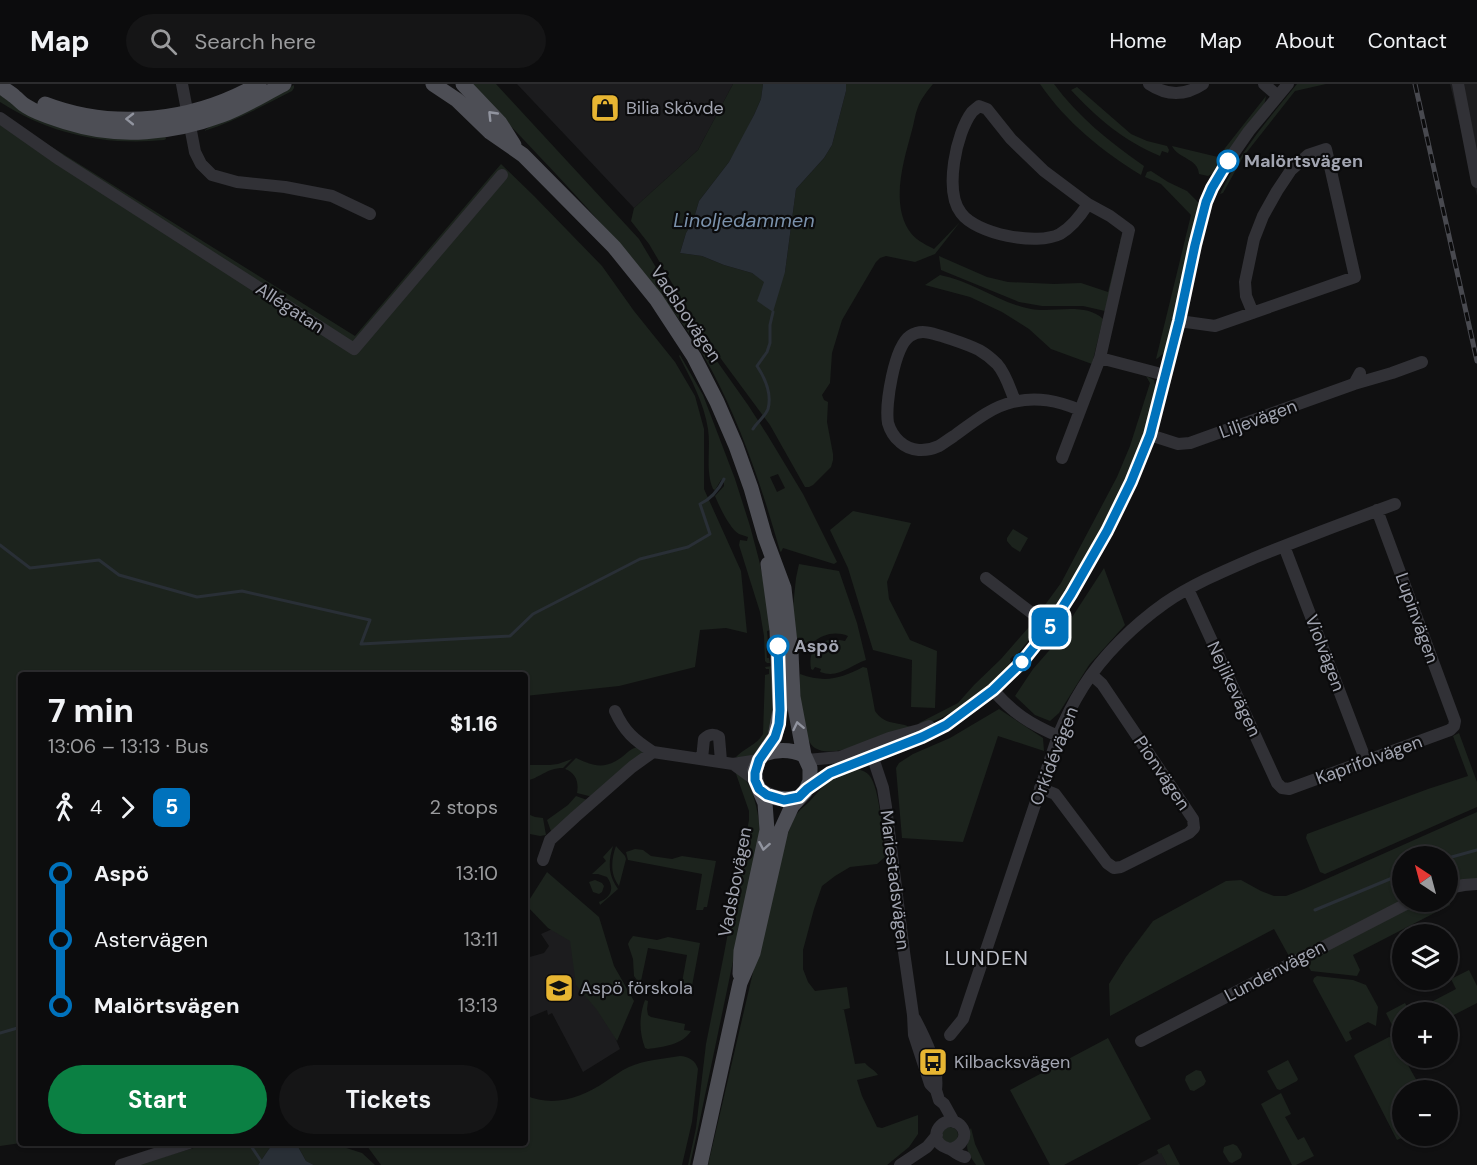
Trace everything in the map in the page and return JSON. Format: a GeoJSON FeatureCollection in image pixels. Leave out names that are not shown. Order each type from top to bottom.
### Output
{"type":"FeatureCollection","features":[{"type":"Feature","properties":{"kind":"main road"},"geometry":{"type":"LineString","coordinates":[[0,86],[25,106],[47,116],[82,127],[114,132],[139,132],[167,130],[259,84]]}},
{"type":"Feature","properties":{"kind":"main road"},"geometry":{"type":"LineString","coordinates":[[189,119],[223,115],[284,84]]}},
{"type":"Feature","properties":{"kind":"main road","name":"Vadsbovägen"},"geometry":{"type":"LineString","coordinates":[[433,84],[457,100],[490,132],[517,150],[614,247],[656,299],[685,341],[710,386],[736,446],[784,588],[791,652],[792,697],[806,758]]}},
{"type":"Feature","properties":{"kind":"main road","name":"Vadsbovägen"},"geometry":{"type":"LineString","coordinates":[[463,84],[500,123],[517,150]]}},
{"type":"Feature","properties":{"kind":"main road","name":"Vadsbovägen"},"geometry":{"type":"LineString","coordinates":[[761,757],[775,737],[780,710],[777,630],[765,537]]}},
{"type":"Feature","properties":{"kind":"main road"},"geometry":{"type":"LineString","coordinates":[[781,750],[794,751],[806,758],[811,777],[803,793],[789,799],[778,798],[767,795],[757,784],[755,770],[761,757],[781,750]]}},
{"type":"Feature","properties":{"kind":"main road","name":"Vadsbovägen"},"geometry":{"type":"LineString","coordinates":[[740,983],[741,951],[767,830],[765,803],[757,784]]}},
{"type":"Feature","properties":{"kind":"main road","name":"Vadsbovägen"},"geometry":{"type":"LineString","coordinates":[[700,1165],[740,983],[753,952],[781,830],[792,806],[803,793]]}},
{"type":"Feature","properties":{"kind":"street"},"geometry":{"type":"LineString","coordinates":[[182,84],[197,158],[212,175],[237,182],[332,195],[370,214]]}},
{"type":"Feature","properties":{"kind":"street"},"geometry":{"type":"LineString","coordinates":[[1149,84],[1169,93],[1183,93],[1193,91],[1203,84]]}},
{"type":"Feature","properties":{"kind":"street"},"geometry":{"type":"LineString","coordinates":[[1264,84],[1278,96]]}},
{"type":"Feature","properties":{"kind":"street"},"geometry":{"type":"LineString","coordinates":[[806,758],[840,757],[871,751],[922,737],[946,725],[993,690],[1022,662],[1050,627],[1082,578],[1107,531],[1131,482],[1150,435],[1209,195],[1224,167],[1288,84]]}},
{"type":"Feature","properties":{"kind":"street"},"geometry":{"type":"LineString","coordinates":[[1458,84],[1477,182]]}},
{"type":"Feature","properties":{"kind":"street"},"geometry":{"type":"LineString","coordinates":[[1062,458],[1100,358],[1129,230],[1067,190],[1025,154],[987,109],[979,106],[972,112],[964,127],[956,152],[952,176],[955,201],[966,219],[998,233],[1045,239],[1060,234],[1075,222],[1088,204]]}},
{"type":"Feature","properties":{"kind":"street","name":"Allégatan"},"geometry":{"type":"LineString","coordinates":[[0,118],[69,166],[354,349],[502,175]]}},
{"type":"Feature","properties":{"kind":"street"},"geometry":{"type":"LineString","coordinates":[[1179,321],[1215,326],[1253,313],[1355,277],[1326,149],[1308,155],[1291,170],[1276,191],[1263,216],[1254,239],[1245,282],[1246,296],[1253,313]]}},
{"type":"Feature","properties":{"kind":"street"},"geometry":{"type":"LineString","coordinates":[[1015,401],[999,367],[989,356],[977,349],[936,335],[917,333],[903,342],[894,368],[888,397],[889,425],[901,443],[919,450],[939,446],[985,414],[1015,401],[1044,399],[1080,410]]}},
{"type":"Feature","properties":{"kind":"street"},"geometry":{"type":"LineString","coordinates":[[1100,358],[1165,375]]}},
{"type":"Feature","properties":{"kind":"street","name":"Liljevägen"},"geometry":{"type":"LineString","coordinates":[[1150,435],[1178,444],[1190,443],[1357,378],[1380,377],[1422,362]]}},
{"type":"Feature","properties":{"kind":"street","name":"Orkidévägen"},"geometry":{"type":"LineString","coordinates":[[950,1035],[963,1019],[1058,736],[1083,687],[1110,652],[1149,615],[1188,589],[1217,574],[1284,546],[1395,504]]}},
{"type":"Feature","properties":{"kind":"street","name":"Lupinvägen"},"geometry":{"type":"LineString","coordinates":[[1377,510],[1455,721],[1454,726]]}},
{"type":"Feature","properties":{"kind":"street","name":"Violvägen"},"geometry":{"type":"LineString","coordinates":[[1284,546],[1366,761]]}},
{"type":"Feature","properties":{"kind":"street"},"geometry":{"type":"LineString","coordinates":[[986,578],[1050,627]]}},
{"type":"Feature","properties":{"kind":"street","name":"Nejlikevägen"},"geometry":{"type":"LineString","coordinates":[[1188,589],[1277,783],[1282,788]]}},
{"type":"Feature","properties":{"kind":"street","name":"Pionvägen"},"geometry":{"type":"LineString","coordinates":[[1040,788],[1055,794],[1101,855],[1114,868],[1121,867],[1194,828],[1193,819],[1102,684],[1092,675]]}},
{"type":"Feature","properties":{"kind":"street"},"geometry":{"type":"LineString","coordinates":[[993,690],[1013,711],[1034,725],[1058,736]]}},
{"type":"Feature","properties":{"kind":"street"},"geometry":{"type":"LineString","coordinates":[[615,711],[626,730],[636,741],[653,752],[727,762],[761,757]]}},
{"type":"Feature","properties":{"kind":"street","name":"Kaprifolvägen"},"geometry":{"type":"LineString","coordinates":[[1282,788],[1289,789],[1450,730],[1454,726]]}},
{"type":"Feature","properties":{"kind":"street"},"geometry":{"type":"LineString","coordinates":[[702,759],[704,739],[713,734],[719,737],[727,762],[757,784]]}},
{"type":"Feature","properties":{"kind":"street"},"geometry":{"type":"LineString","coordinates":[[803,793],[830,773],[871,751]]}},
{"type":"Feature","properties":{"kind":"street","name":"Mariestadsvägen"},"geometry":{"type":"LineString","coordinates":[[871,751],[883,788],[913,1015],[933,1062],[938,1095],[944,1104],[948,1136],[959,1155],[967,1161]]}},
{"type":"Feature","properties":{"kind":"street"},"geometry":{"type":"LineString","coordinates":[[543,860],[550,840],[632,767],[653,752]]}},
{"type":"Feature","properties":{"kind":"street"},"geometry":{"type":"LineString","coordinates":[[1458,886],[1477,884]]}},
{"type":"Feature","properties":{"kind":"street","name":"Lundenvägen"},"geometry":{"type":"LineString","coordinates":[[1141,1041],[1392,911]]}},
{"type":"Feature","properties":{"kind":"street"},"geometry":{"type":"LineString","coordinates":[[900,1165],[948,1136]]}},
{"type":"Feature","properties":{"kind":"street"},"geometry":{"type":"LineString","coordinates":[[121,1165],[180,1146]]}},
{"type":"Feature","properties":{"kind":"shaded area"},"geometry":{"type":"Polygon","coordinates":[[[471,84],[496,84],[639,239],[685,316],[768,436],[803,494],[837,562],[834,564],[783,548],[780,551],[742,435],[696,343],[622,248],[471,84]],[[778,474],[770,477],[777,492],[785,488],[778,474]]]}},
{"type":"Feature","properties":{"kind":"shaded area"},"geometry":{"type":"Polygon","coordinates":[[[517,84],[733,84],[698,150],[634,208],[517,84]]]}},
{"type":"Feature","properties":{"kind":"shaded area"},"geometry":{"type":"Polygon","coordinates":[[[733,84],[763,84],[761,99],[729,162],[699,201],[680,253],[702,256],[752,273],[764,281],[785,272],[796,189],[824,158],[832,145],[846,84],[933,84],[922,98],[916,113],[903,167],[900,206],[910,233],[934,249],[960,222],[935,254],[915,262],[886,256],[880,258],[842,320],[832,353],[830,383],[822,395],[828,402],[827,422],[833,460],[831,467],[809,487],[805,487],[770,425],[710,344],[649,244],[631,221],[634,208],[698,150],[733,84]]]}},
{"type":"Feature","properties":{"kind":"shaded area"},"geometry":{"type":"Polygon","coordinates":[[[1040,84],[1054,84],[1095,128],[1144,166],[1141,175],[1086,135],[1061,111],[1040,84]]]}},
{"type":"Feature","properties":{"kind":"shaded area"},"geometry":{"type":"Polygon","coordinates":[[[1297,84],[1326,84],[1295,91],[1243,157],[1223,193],[1220,194],[1245,150],[1297,84]]]}},
{"type":"Feature","properties":{"kind":"shaded area"},"geometry":{"type":"Polygon","coordinates":[[[1450,84],[1477,84],[1477,196],[1450,84]]]}},
{"type":"Feature","properties":{"kind":"shaded area"},"geometry":{"type":"Polygon","coordinates":[[[294,85],[292,91],[238,118],[204,131],[209,127],[294,85]]]}},
{"type":"Feature","properties":{"kind":"shaded area"},"geometry":{"type":"Polygon","coordinates":[[[1077,87],[1131,134],[1167,146],[1168,153],[1162,151],[1160,156],[1112,128],[1071,90],[1077,87]]]}},
{"type":"Feature","properties":{"kind":"shaded area"},"geometry":{"type":"Polygon","coordinates":[[[0,95],[9,101],[165,135],[166,139],[121,141],[58,130],[0,102],[0,95]]]}},
{"type":"Feature","properties":{"kind":"shaded area"},"geometry":{"type":"Polygon","coordinates":[[[1266,96],[1264,106],[1213,173],[1208,176],[1199,174],[1195,165],[1172,146],[1218,157],[1266,96]]]}},
{"type":"Feature","properties":{"kind":"shaded area"},"geometry":{"type":"Polygon","coordinates":[[[0,123],[39,139],[355,336],[501,164],[602,266],[675,362],[695,396],[704,429],[704,489],[741,571],[747,633],[726,628],[700,630],[695,667],[619,686],[528,696],[528,672],[374,672],[370,670],[366,672],[18,672],[18,1143],[0,1146],[0,123]]]}},
{"type":"Feature","properties":{"kind":"shaded area"},"geometry":{"type":"Polygon","coordinates":[[[1151,171],[1187,191],[1199,203],[1165,352],[1156,359],[1191,215],[1161,184],[1145,177],[1147,172],[1151,171]]]}},
{"type":"Feature","properties":{"kind":"shaded area"},"geometry":{"type":"Polygon","coordinates":[[[1121,236],[1105,311],[1083,306],[1042,306],[1019,302],[941,270],[939,256],[987,277],[1008,282],[1081,283],[1108,292],[1121,236]]]}},
{"type":"Feature","properties":{"kind":"shaded area"},"geometry":{"type":"Polygon","coordinates":[[[940,275],[1031,309],[1078,309],[1096,314],[1103,319],[1092,364],[1051,349],[1029,329],[1002,312],[970,297],[925,285],[940,275]]]}},
{"type":"Feature","properties":{"kind":"shaded area"},"geometry":{"type":"Polygon","coordinates":[[[680,355],[703,395],[750,526],[765,588],[771,630],[767,631],[768,642],[766,644],[767,658],[770,663],[765,661],[760,612],[739,545],[740,540],[747,541],[748,537],[739,534],[732,527],[715,496],[724,486],[724,479],[715,490],[713,489],[709,474],[709,437],[706,419],[680,355]]]}},
{"type":"Feature","properties":{"kind":"shaded area"},"geometry":{"type":"Polygon","coordinates":[[[1146,376],[1154,380],[1155,396],[1129,471],[1106,520],[1053,613],[1042,614],[1036,611],[1037,607],[1042,609],[1061,583],[1117,477],[1130,446],[1150,383],[1146,376]]]}},
{"type":"Feature","properties":{"kind":"shaded area"},"geometry":{"type":"Polygon","coordinates":[[[853,511],[911,523],[887,582],[889,599],[910,640],[937,651],[935,708],[911,707],[912,660],[873,650],[848,568],[830,530],[853,511]]]}},
{"type":"Feature","properties":{"kind":"shaded area"},"geometry":{"type":"Polygon","coordinates":[[[1013,529],[1028,538],[1020,552],[1007,541],[1013,529]]]}},
{"type":"Feature","properties":{"kind":"shaded area"},"geometry":{"type":"Polygon","coordinates":[[[799,564],[839,571],[857,623],[866,660],[833,674],[820,672],[821,669],[815,667],[811,669],[810,661],[814,648],[824,641],[845,641],[848,636],[829,634],[812,643],[798,643],[792,616],[799,564]]]}},
{"type":"Feature","properties":{"kind":"shaded area"},"geometry":{"type":"Polygon","coordinates":[[[1104,568],[1125,625],[1089,665],[1059,713],[1050,721],[1035,715],[1015,696],[1033,669],[1054,645],[1104,568]]]}},
{"type":"Feature","properties":{"kind":"shaded area"},"geometry":{"type":"Polygon","coordinates":[[[1037,622],[1037,630],[1015,657],[1010,659],[1010,666],[968,703],[925,725],[919,723],[958,703],[1029,627],[1032,629],[1037,622]]]}},
{"type":"Feature","properties":{"kind":"shaded area"},"geometry":{"type":"Polygon","coordinates":[[[773,666],[773,724],[764,743],[753,755],[744,758],[736,757],[763,734],[765,675],[769,674],[769,669],[765,667],[773,666]]]}},
{"type":"Feature","properties":{"kind":"shaded area"},"geometry":{"type":"Polygon","coordinates":[[[863,667],[867,668],[875,711],[879,716],[887,721],[913,728],[890,732],[842,750],[823,751],[815,748],[806,734],[800,713],[798,702],[800,674],[825,679],[847,674],[863,667]]]}},
{"type":"Feature","properties":{"kind":"shaded area"},"geometry":{"type":"Polygon","coordinates":[[[999,709],[1043,738],[1044,751],[998,736],[963,842],[902,838],[896,768],[899,763],[913,754],[950,738],[999,709]]]}},
{"type":"Feature","properties":{"kind":"shaded area"},"geometry":{"type":"Polygon","coordinates":[[[1459,733],[1477,782],[1477,807],[1325,874],[1320,872],[1306,838],[1307,834],[1468,776],[1453,736],[1459,733]]]}},
{"type":"Feature","properties":{"kind":"shaded area"},"geometry":{"type":"Polygon","coordinates":[[[639,747],[644,753],[593,797],[577,793],[576,778],[565,769],[576,758],[594,765],[610,764],[632,749],[639,747]]]}},
{"type":"Feature","properties":{"kind":"shaded area"},"geometry":{"type":"Polygon","coordinates":[[[572,759],[563,768],[557,768],[528,780],[528,765],[558,764],[572,759]]]}},
{"type":"Feature","properties":{"kind":"shaded area"},"geometry":{"type":"Polygon","coordinates":[[[852,769],[865,772],[873,781],[885,857],[877,864],[850,867],[822,886],[803,950],[803,969],[808,982],[815,991],[847,987],[850,1008],[842,1010],[844,1010],[855,1064],[865,1063],[878,1075],[857,1080],[877,1127],[882,1128],[918,1115],[918,1134],[909,1147],[887,1165],[708,1165],[782,848],[795,816],[801,809],[828,781],[852,769]]]}},
{"type":"Feature","properties":{"kind":"shaded area"},"geometry":{"type":"Polygon","coordinates":[[[735,771],[741,775],[751,789],[760,832],[698,1129],[690,1165],[688,1165],[696,1128],[706,1044],[749,820],[749,811],[735,771]]]}},
{"type":"Feature","properties":{"kind":"shaded area"},"geometry":{"type":"Polygon","coordinates":[[[576,796],[590,801],[552,834],[547,820],[568,805],[576,796]]]}},
{"type":"Feature","properties":{"kind":"shaded area"},"geometry":{"type":"Polygon","coordinates":[[[1477,812],[1477,881],[1458,884],[1458,846],[1401,846],[1477,812]]]}},
{"type":"Feature","properties":{"kind":"shaded area"},"geometry":{"type":"Polygon","coordinates":[[[528,814],[543,818],[546,835],[528,834],[528,814]]]}},
{"type":"Feature","properties":{"kind":"shaded area"},"geometry":{"type":"Polygon","coordinates":[[[613,846],[610,868],[612,879],[618,889],[600,905],[599,902],[609,895],[611,885],[607,877],[592,874],[606,861],[603,857],[613,846]]]}},
{"type":"Feature","properties":{"kind":"shaded area"},"geometry":{"type":"Polygon","coordinates":[[[616,846],[626,859],[619,886],[612,867],[616,846]]]}},
{"type":"Feature","properties":{"kind":"shaded area"},"geometry":{"type":"Polygon","coordinates":[[[635,849],[643,850],[651,856],[672,859],[682,856],[716,861],[707,907],[703,910],[696,910],[702,874],[628,860],[626,852],[635,849]]]}},
{"type":"Feature","properties":{"kind":"shaded area"},"geometry":{"type":"Polygon","coordinates":[[[1392,850],[1392,906],[1290,958],[1274,929],[1110,1016],[1109,984],[1153,921],[1226,881],[1241,880],[1274,896],[1286,896],[1392,850]]]}},
{"type":"Feature","properties":{"kind":"shaded area"},"geometry":{"type":"Polygon","coordinates":[[[547,872],[599,917],[614,966],[634,1001],[617,1041],[597,1010],[576,985],[570,941],[548,928],[528,907],[528,902],[547,872]]]}},
{"type":"Feature","properties":{"kind":"shaded area"},"geometry":{"type":"Polygon","coordinates":[[[595,880],[604,886],[599,894],[593,892],[589,882],[595,880]]]}},
{"type":"Feature","properties":{"kind":"shaded area"},"geometry":{"type":"Polygon","coordinates":[[[1399,912],[1436,912],[1413,924],[1392,924],[1392,935],[1353,955],[1360,970],[1357,976],[1311,971],[1305,960],[1399,912]]]}},
{"type":"Feature","properties":{"kind":"shaded area","name":"Aspö förskola"},"geometry":{"type":"Polygon","coordinates":[[[566,923],[620,1049],[583,1072],[552,1013],[548,1015],[547,1010],[528,1018],[528,957],[544,953],[549,946],[541,934],[566,923]]]}},
{"type":"Feature","properties":{"kind":"shaded area"},"geometry":{"type":"Polygon","coordinates":[[[633,936],[657,940],[668,937],[700,943],[692,986],[688,989],[681,988],[687,955],[648,948],[639,983],[634,976],[633,959],[628,944],[633,936]]]}},
{"type":"Feature","properties":{"kind":"shaded area"},"geometry":{"type":"Polygon","coordinates":[[[1469,970],[1477,986],[1477,1003],[1458,1013],[1458,1002],[1431,1002],[1458,990],[1458,976],[1469,970]]]}},
{"type":"Feature","properties":{"kind":"shaded area"},"geometry":{"type":"Polygon","coordinates":[[[1317,976],[1353,980],[1366,985],[1378,1007],[1376,1026],[1368,1022],[1349,1032],[1352,1039],[1346,1042],[1313,981],[1317,976]]]}},
{"type":"Feature","properties":{"kind":"shaded area"},"geometry":{"type":"Polygon","coordinates":[[[645,1000],[648,1001],[648,1015],[685,1024],[684,1030],[691,1031],[683,1039],[672,1044],[645,1048],[640,1024],[645,1000]]]}},
{"type":"Feature","properties":{"kind":"shaded area"},"geometry":{"type":"Polygon","coordinates":[[[1392,1010],[1392,1025],[1386,1013],[1392,1010]]]}},
{"type":"Feature","properties":{"kind":"shaded area"},"geometry":{"type":"Polygon","coordinates":[[[1108,1038],[1151,1119],[1064,1165],[1050,1165],[1010,1090],[1108,1038]]]}},
{"type":"Feature","properties":{"kind":"shaded area"},"geometry":{"type":"Polygon","coordinates":[[[1392,1038],[1392,1068],[1410,1068],[1416,1080],[1392,1080],[1392,1130],[1354,1056],[1392,1038]]]}},
{"type":"Feature","properties":{"kind":"shaded area"},"geometry":{"type":"Polygon","coordinates":[[[680,1056],[691,1060],[698,1069],[692,1122],[682,1165],[381,1165],[367,1146],[528,1146],[528,1096],[546,1101],[577,1097],[596,1088],[623,1070],[647,1061],[680,1056]]]}},
{"type":"Feature","properties":{"kind":"shaded area"},"geometry":{"type":"Polygon","coordinates":[[[1288,1060],[1298,1079],[1280,1090],[1277,1089],[1267,1071],[1288,1060]]]}},
{"type":"Feature","properties":{"kind":"shaded area"},"geometry":{"type":"Polygon","coordinates":[[[1196,1070],[1201,1071],[1206,1081],[1194,1091],[1190,1090],[1185,1080],[1186,1076],[1196,1070]]]}},
{"type":"Feature","properties":{"kind":"shaded area"},"geometry":{"type":"Polygon","coordinates":[[[1281,1093],[1291,1114],[1285,1117],[1298,1140],[1304,1137],[1314,1156],[1296,1165],[1292,1165],[1261,1104],[1281,1093]]]}},
{"type":"Feature","properties":{"kind":"shaded area"},"geometry":{"type":"Polygon","coordinates":[[[950,1127],[956,1129],[958,1135],[956,1141],[950,1143],[944,1141],[942,1135],[944,1129],[950,1127]]]}},
{"type":"Feature","properties":{"kind":"shaded area"},"geometry":{"type":"Polygon","coordinates":[[[971,1128],[975,1144],[985,1165],[976,1165],[968,1151],[967,1142],[971,1128]]]}},
{"type":"Feature","properties":{"kind":"shaded area"},"geometry":{"type":"Polygon","coordinates":[[[1169,1144],[1180,1165],[1167,1165],[1161,1153],[1159,1154],[1157,1150],[1169,1144]]]}},
{"type":"Feature","properties":{"kind":"shaded area"},"geometry":{"type":"Polygon","coordinates":[[[1233,1144],[1242,1154],[1241,1158],[1232,1163],[1223,1152],[1224,1147],[1233,1144]]]}},
{"type":"Feature","properties":{"kind":"shaded area"},"geometry":{"type":"Polygon","coordinates":[[[200,1146],[271,1146],[258,1165],[137,1165],[200,1146]]]}},
{"type":"Feature","properties":{"kind":"shaded area"},"geometry":{"type":"Polygon","coordinates":[[[298,1146],[340,1146],[362,1153],[375,1165],[314,1165],[306,1161],[298,1146]]]}},
{"type":"Feature","properties":{"kind":"shaded area"},"geometry":{"type":"Polygon","coordinates":[[[1161,1152],[1167,1165],[1137,1165],[1161,1152]]]}},
{"type":"Feature","properties":{"kind":"water","name":"Linoljedammen"},"geometry":{"type":"Polygon","coordinates":[[[763,84],[846,84],[832,145],[824,158],[796,189],[785,272],[773,312],[757,301],[764,282],[752,273],[702,256],[680,253],[699,201],[729,162],[761,99],[763,84]]]}},
{"type":"Feature","properties":{"kind":"water"},"geometry":{"type":"Polygon","coordinates":[[[271,1146],[298,1146],[306,1161],[314,1165],[258,1165],[271,1146]]]}},
{"type":"Feature","properties":{"kind":"waterway"},"geometry":{"type":"LineString","coordinates":[[753,429],[768,409],[767,386],[757,366],[767,352],[770,343],[773,312]]}},
{"type":"Feature","properties":{"kind":"waterway"},"geometry":{"type":"LineString","coordinates":[[0,545],[30,568],[99,560],[119,575],[197,597],[242,591],[370,620],[361,644],[510,636],[533,614],[640,559],[688,547],[710,534],[700,504],[714,493],[724,479]]}},
{"type":"Feature","properties":{"kind":"waterway"},"geometry":{"type":"LineString","coordinates":[[1458,855],[1477,850]]}},
{"type":"Feature","properties":{"kind":"waterway"},"geometry":{"type":"LineString","coordinates":[[1315,910],[1392,878]]}},
{"type":"Feature","properties":{"kind":"waterway"},"geometry":{"type":"LineString","coordinates":[[0,1033],[18,1028]]}},
{"type":"Feature","properties":{"kind":"waterway"},"geometry":{"type":"LineString","coordinates":[[251,1146],[261,1161]]}},
{"type":"Feature","properties":{"kind":"railway"},"geometry":{"type":"LineString","coordinates":[[1415,84],[1477,361]]}},
{"type":"Feature","properties":{"kind":"bus line","name":"5"},"geometry":{"type":"LineString","coordinates":[[778,646],[779,724],[775,737],[756,766],[755,780],[759,789],[767,795],[784,800],[799,797],[830,773],[922,737],[946,725],[993,690],[1022,662],[1050,627],[1082,578],[1131,482],[1150,435],[1206,202],[1228,161]]}},
{"type":"Feature","properties":{"kind":"place","name":"Bilia Skövde"},"geometry":{"type":"Point","coordinates":[605,108]}},
{"type":"Feature","properties":{"kind":"place","name":"Malörtsvägen"},"geometry":{"type":"Point","coordinates":[1228,161]}},
{"type":"Feature","properties":{"kind":"place","name":"Aspö"},"geometry":{"type":"Point","coordinates":[778,646]}},
{"type":"Feature","properties":{"kind":"place","name":"Aspö förskola"},"geometry":{"type":"Point","coordinates":[559,988]}},
{"type":"Feature","properties":{"kind":"place","name":"Kilbacksvägen"},"geometry":{"type":"Point","coordinates":[933,1062]}},
{"type":"Feature","properties":{"kind":"district","name":"LUNDEN"},"geometry":{"type":"Point","coordinates":[987,958]}}]}
